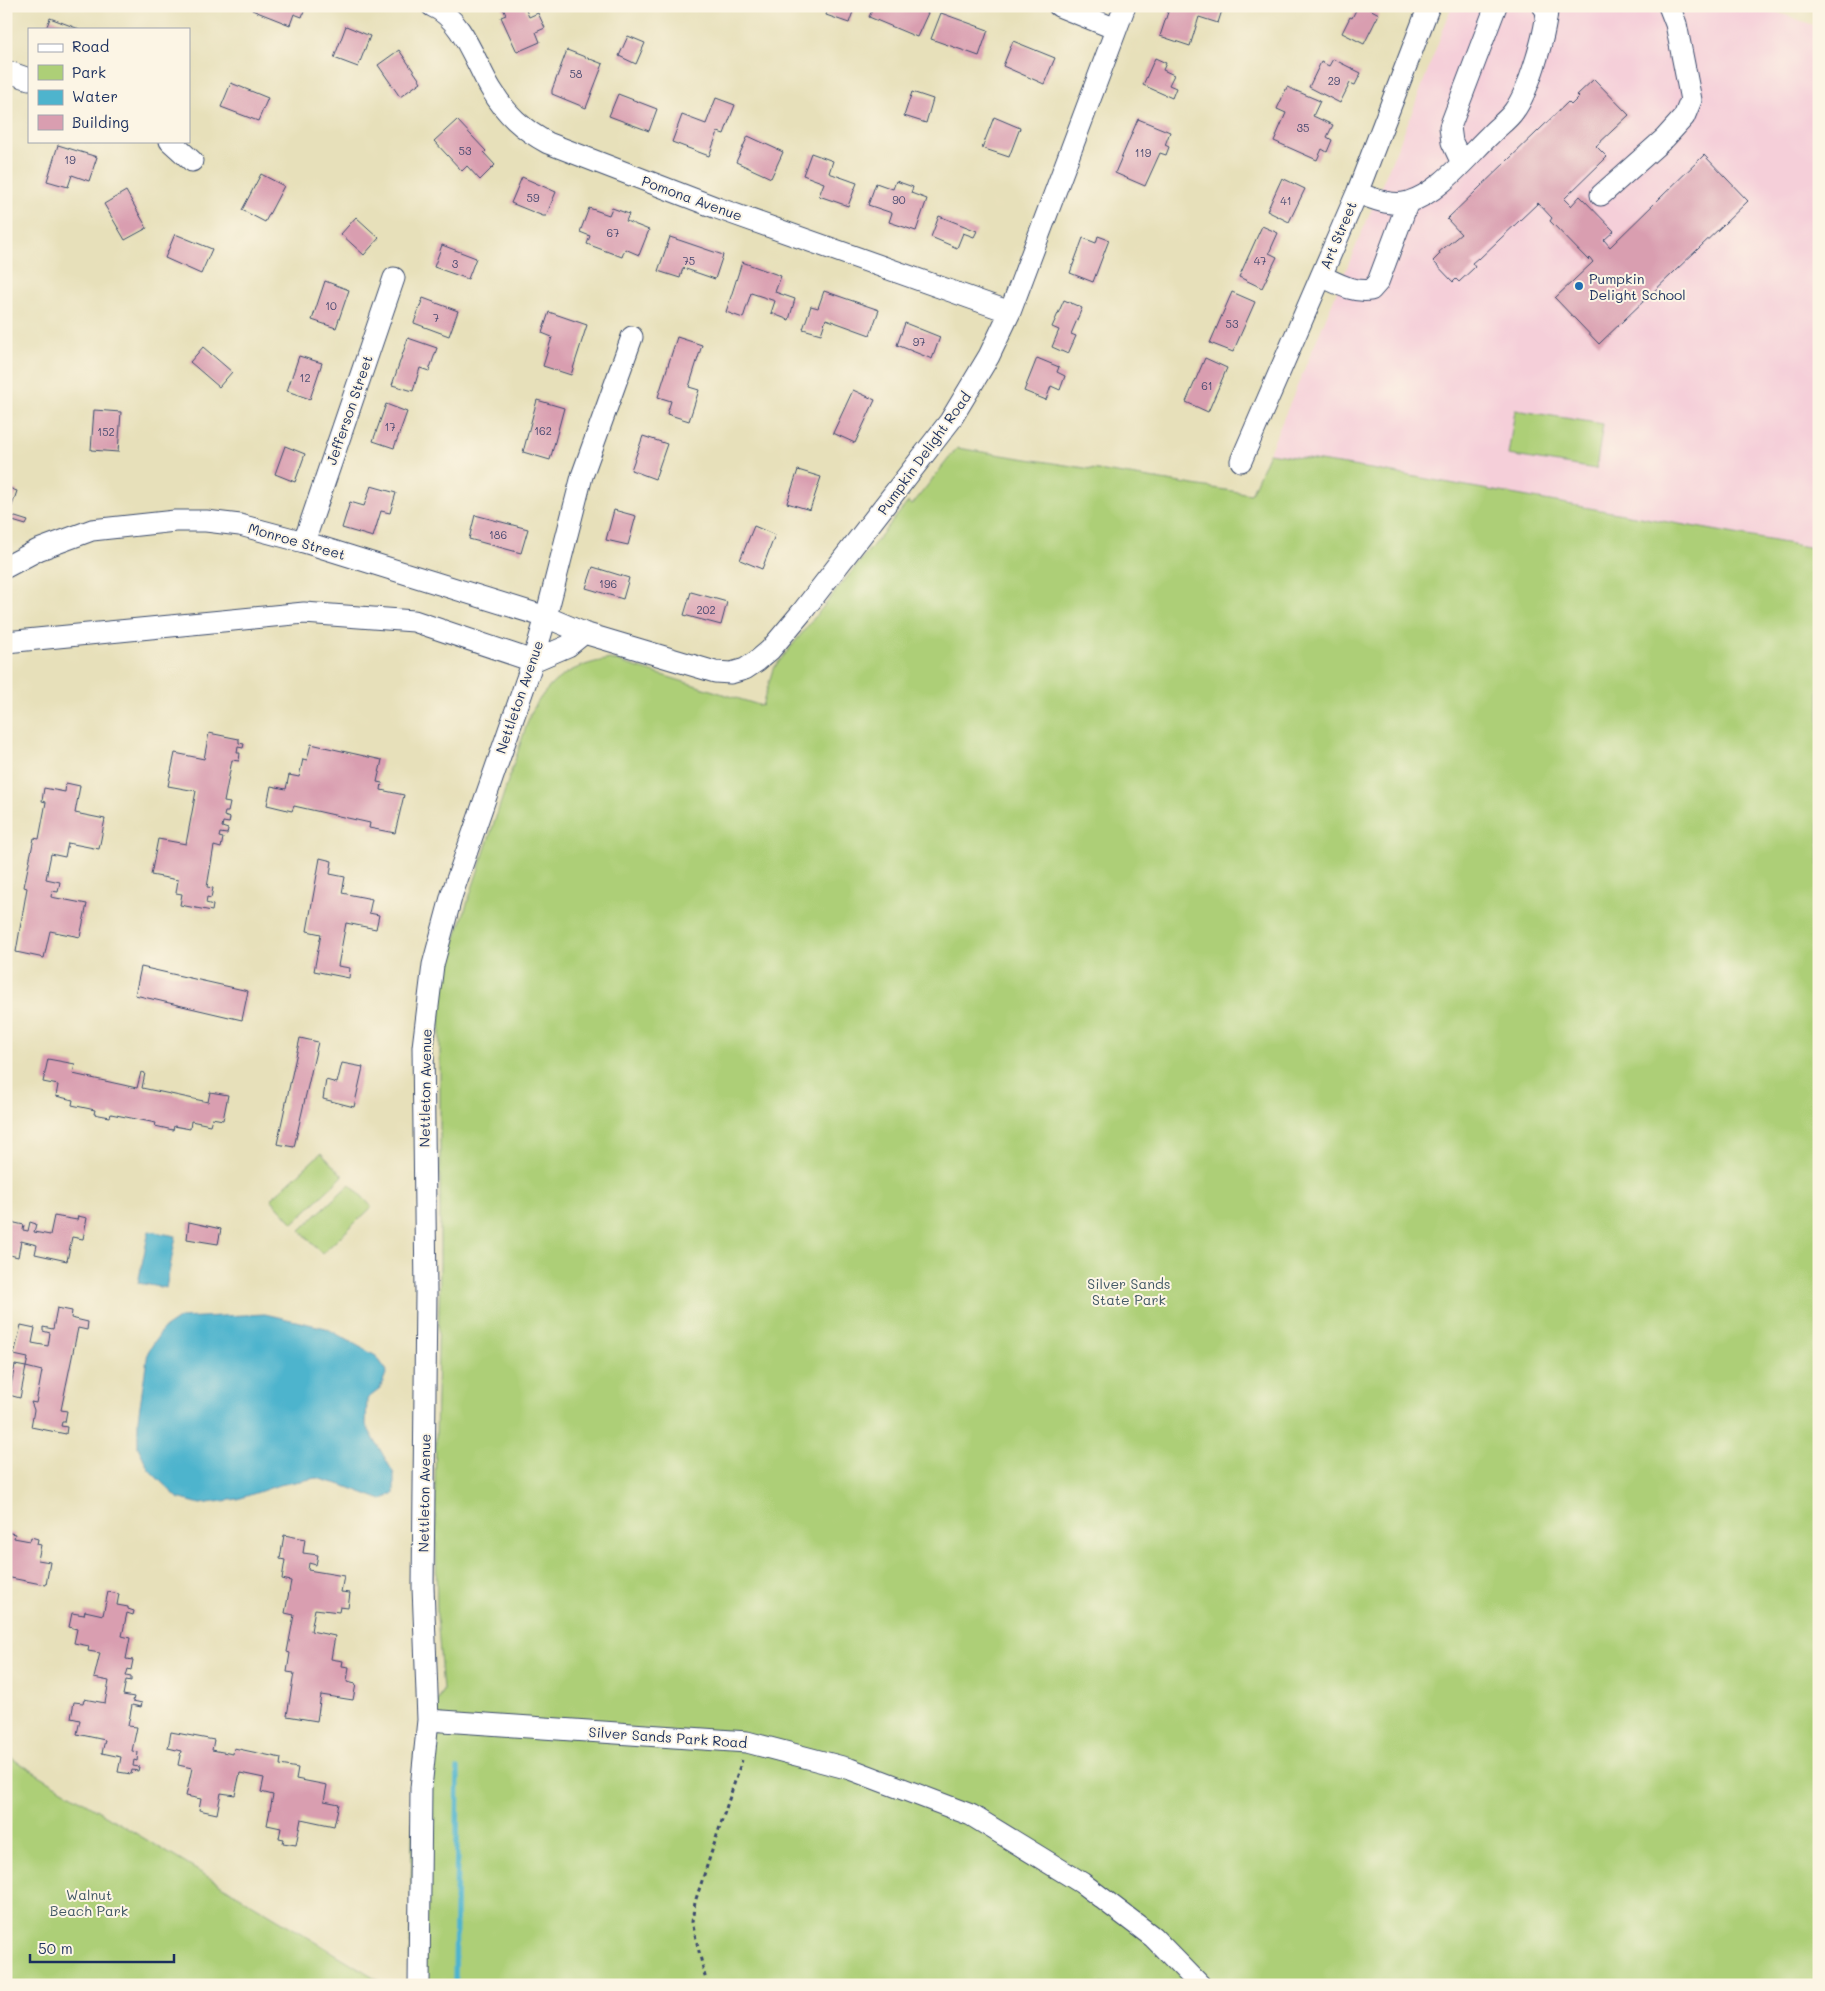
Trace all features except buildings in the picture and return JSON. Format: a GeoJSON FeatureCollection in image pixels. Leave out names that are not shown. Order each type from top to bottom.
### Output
{"type":"FeatureCollection","features":[{"type":"Feature","properties":{"kind":"street","name":"Pomona Avenue"},"geometry":{"type":"LineString","coordinates":[[432,6],[451,21],[462,36],[490,88],[505,109],[527,132],[548,143],[717,208],[1010,312]]}},
{"type":"Feature","properties":{"kind":"street"},"geometry":{"type":"LineString","coordinates":[[1059,6],[1116,29]]}},
{"type":"Feature","properties":{"kind":"street","name":"Pumpkin Delight Road"},"geometry":{"type":"LineString","coordinates":[[715,672],[731,673],[745,669],[770,650],[802,612],[950,421],[989,356],[1010,312],[1125,6]]}},
{"type":"Feature","properties":{"kind":"street","name":"Art Street"},"geometry":{"type":"LineString","coordinates":[[1242,461],[1357,193],[1429,6]]}},
{"type":"Feature","properties":{"kind":"street"},"geometry":{"type":"LineString","coordinates":[[1462,162],[1452,142],[1450,127],[1496,6]]}},
{"type":"Feature","properties":{"kind":"street"},"geometry":{"type":"LineString","coordinates":[[1357,193],[1385,202],[1408,202],[1427,193],[1514,111],[1532,74],[1546,20],[1547,11],[1544,6]]}},
{"type":"Feature","properties":{"kind":"street"},"geometry":{"type":"LineString","coordinates":[[1602,195],[1665,138],[1684,117],[1691,100],[1676,24],[1668,6]]}},
{"type":"Feature","properties":{"kind":"street"},"geometry":{"type":"LineString","coordinates":[[6,71],[28,79]]}},
{"type":"Feature","properties":{"kind":"street"},"geometry":{"type":"LineString","coordinates":[[171,142],[192,161]]}},
{"type":"Feature","properties":{"kind":"street"},"geometry":{"type":"LineString","coordinates":[[1321,276],[1348,288],[1362,291],[1371,290],[1378,282],[1408,202]]}},
{"type":"Feature","properties":{"kind":"street","name":"Jefferson Street"},"geometry":{"type":"LineString","coordinates":[[304,542],[394,278]]}},
{"type":"Feature","properties":{"kind":"street","name":"Nettleton Avenue"},"geometry":{"type":"LineString","coordinates":[[419,1985],[421,1788],[428,1720],[423,1587],[426,1302],[423,1047],[433,965],[452,894],[533,661],[582,476],[632,338]]}},
{"type":"Feature","properties":{"kind":"street","name":"Monroe Street"},"geometry":{"type":"LineString","coordinates":[[6,567],[38,550],[92,530],[175,522],[206,521],[240,525],[304,542],[715,672]]}},
{"type":"Feature","properties":{"kind":"street"},"geometry":{"type":"LineString","coordinates":[[6,642],[304,613],[414,621],[533,661],[568,646],[584,632]]}},
{"type":"Feature","properties":{"kind":"street","name":"Silver Sands Park Road"},"geometry":{"type":"LineString","coordinates":[[428,1720],[747,1742],[850,1769],[971,1815],[1082,1883],[1153,1937],[1200,1985]]}},
{"type":"Feature","properties":{"kind":"path"},"geometry":{"type":"LineString","coordinates":[[707,1985],[692,1922],[695,1902],[747,1742]]}},
{"type":"Feature","properties":{"kind":"shaded area","name":"Pumpkin Delight School"},"geometry":{"type":"Polygon","coordinates":[[[1452,6],[1760,6],[1819,27],[1819,549],[1371,469],[1269,453],[1409,120],[1452,6]]]}},
{"type":"Feature","properties":{"kind":"green space"},"geometry":{"type":"Polygon","coordinates":[[[1515,410],[1603,424],[1596,469],[1508,455],[1515,410]]]}},
{"type":"Feature","properties":{"kind":"green space","name":"Silver Sands State Park"},"geometry":{"type":"Polygon","coordinates":[[[957,448],[1251,494],[1269,453],[1371,469],[1819,549],[1819,1985],[409,1985],[414,1754],[443,1690],[437,1616],[435,1480],[440,1265],[440,1004],[456,937],[530,715],[545,692],[562,676],[583,666],[610,659],[762,706],[773,669],[908,502],[912,505],[957,448]]]}},
{"type":"Feature","properties":{"kind":"green space"},"geometry":{"type":"Polygon","coordinates":[[[321,1153],[343,1176],[293,1223],[271,1199],[321,1153]]]}},
{"type":"Feature","properties":{"kind":"green space"},"geometry":{"type":"Polygon","coordinates":[[[350,1184],[372,1207],[322,1254],[300,1230],[350,1184]]]}},
{"type":"Feature","properties":{"kind":"green space","name":"Walnut Beach Park"},"geometry":{"type":"Polygon","coordinates":[[[6,1755],[387,1985],[6,1985],[6,1755]]]}},
{"type":"Feature","properties":{"kind":"water"},"geometry":{"type":"Polygon","coordinates":[[[149,1231],[176,1236],[166,1288],[138,1283],[149,1231]]]}},
{"type":"Feature","properties":{"kind":"water"},"geometry":{"type":"Polygon","coordinates":[[[265,1314],[326,1328],[376,1356],[387,1371],[380,1389],[367,1399],[366,1425],[394,1474],[394,1493],[382,1500],[342,1485],[316,1478],[279,1485],[238,1499],[200,1504],[178,1498],[149,1470],[138,1447],[138,1419],[148,1352],[162,1330],[180,1318],[265,1314]]]}},
{"type":"Feature","properties":{"kind":"waterway"},"geometry":{"type":"LineString","coordinates":[[455,1985],[458,1769]]}},
{"type":"Feature","properties":{"kind":"place","name":"Pumpkin Delight School"},"geometry":{"type":"Point","coordinates":[1579,286]}}]}
